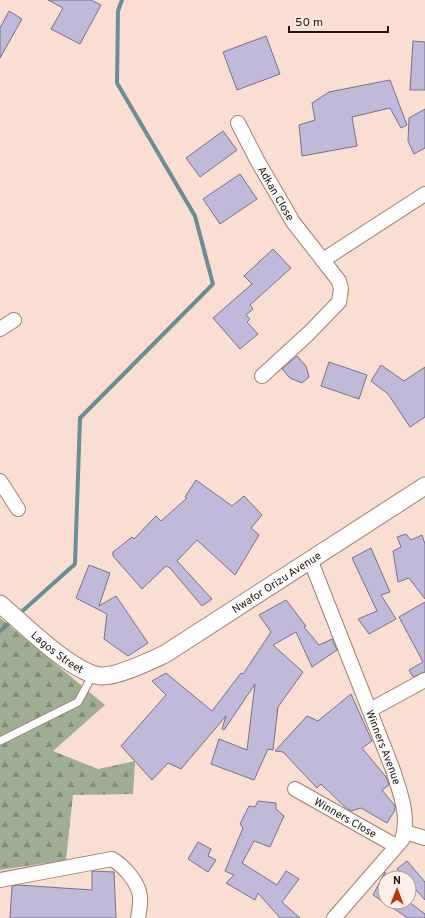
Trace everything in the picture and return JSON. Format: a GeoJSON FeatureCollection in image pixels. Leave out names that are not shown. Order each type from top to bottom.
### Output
{"type":"FeatureCollection","features":[{"type":"Feature","properties":{"kind":"street","name":"Adkan Close"},"geometry":{"type":"LineString","coordinates":[[238,122],[257,160],[293,222],[304,238],[323,260],[338,281],[341,289],[339,302],[262,376]]}},
{"type":"Feature","properties":{"kind":"street"},"geometry":{"type":"LineString","coordinates":[[323,260],[425,194]]}},
{"type":"Feature","properties":{"kind":"street"},"geometry":{"type":"LineString","coordinates":[[0,329],[14,320]]}},
{"type":"Feature","properties":{"kind":"street"},"geometry":{"type":"LineString","coordinates":[[0,481],[18,509]]}},
{"type":"Feature","properties":{"kind":"street","name":"Nwafor Orizu Avenue"},"geometry":{"type":"LineString","coordinates":[[124,670],[165,654],[425,486]]}},
{"type":"Feature","properties":{"kind":"street","name":"Winners Avenue"},"geometry":{"type":"LineString","coordinates":[[310,559],[393,770],[403,801],[406,818],[405,832]]}},
{"type":"Feature","properties":{"kind":"street","name":"Lagos Street"},"geometry":{"type":"LineString","coordinates":[[0,604],[71,664],[102,676],[124,670]]}},
{"type":"Feature","properties":{"kind":"street"},"geometry":{"type":"LineString","coordinates":[[370,710],[425,680]]}},
{"type":"Feature","properties":{"kind":"street","name":"Winners Close"},"geometry":{"type":"LineString","coordinates":[[295,789],[396,846]]}},
{"type":"Feature","properties":{"kind":"street"},"geometry":{"type":"LineString","coordinates":[[334,918],[402,840],[405,832],[425,838]]}},
{"type":"Feature","properties":{"kind":"street"},"geometry":{"type":"LineString","coordinates":[[0,880],[112,859],[122,865],[140,896],[138,918]]}},
{"type":"Feature","properties":{"kind":"lane"},"geometry":{"type":"LineString","coordinates":[[0,740],[78,702],[94,674]]}},
{"type":"Feature","properties":{"kind":"green space"},"geometry":{"type":"Polygon","coordinates":[[[0,618],[105,705],[53,751],[98,769],[135,761],[133,794],[73,795],[66,860],[0,870],[0,618]]]}},
{"type":"Feature","properties":{"kind":"building"},"geometry":{"type":"Polygon","coordinates":[[[48,0],[91,0],[101,5],[80,44],[51,29],[63,8],[48,0]]]}},
{"type":"Feature","properties":{"kind":"building"},"geometry":{"type":"Polygon","coordinates":[[[9,11],[22,19],[0,58],[0,28],[9,11]]]}},
{"type":"Feature","properties":{"kind":"building"},"geometry":{"type":"Polygon","coordinates":[[[266,36],[280,74],[237,90],[223,52],[266,36]]]}},
{"type":"Feature","properties":{"kind":"building"},"geometry":{"type":"Polygon","coordinates":[[[413,41],[425,42],[425,90],[410,90],[413,41]]]}},
{"type":"Feature","properties":{"kind":"building"},"geometry":{"type":"Polygon","coordinates":[[[390,80],[407,125],[401,128],[390,108],[352,117],[357,146],[302,156],[299,125],[315,120],[312,103],[329,92],[390,80]]]}},
{"type":"Feature","properties":{"kind":"building"},"geometry":{"type":"Polygon","coordinates":[[[425,109],[425,148],[414,154],[408,141],[409,118],[425,109]]]}},
{"type":"Feature","properties":{"kind":"building"},"geometry":{"type":"Polygon","coordinates":[[[223,131],[237,150],[200,177],[186,158],[223,131]]]}},
{"type":"Feature","properties":{"kind":"building"},"geometry":{"type":"Polygon","coordinates":[[[240,174],[257,199],[220,224],[203,199],[240,174]]]}},
{"type":"Feature","properties":{"kind":"building"},"geometry":{"type":"Polygon","coordinates":[[[273,249],[291,268],[250,305],[253,309],[246,315],[250,319],[247,322],[258,334],[240,349],[213,318],[252,284],[244,276],[273,249]]]}},
{"type":"Feature","properties":{"kind":"building"},"geometry":{"type":"Polygon","coordinates":[[[297,356],[306,366],[309,377],[302,383],[290,378],[282,369],[297,356]]]}},
{"type":"Feature","properties":{"kind":"building"},"geometry":{"type":"Polygon","coordinates":[[[329,362],[367,375],[359,399],[321,386],[329,362]]]}},
{"type":"Feature","properties":{"kind":"building"},"geometry":{"type":"Polygon","coordinates":[[[381,365],[404,381],[425,367],[425,417],[410,427],[388,394],[371,381],[381,365]]]}},
{"type":"Feature","properties":{"kind":"building"},"geometry":{"type":"Polygon","coordinates":[[[196,480],[232,506],[244,496],[262,515],[251,528],[259,535],[235,575],[197,540],[177,561],[212,599],[202,606],[170,568],[166,566],[142,589],[113,556],[113,552],[132,537],[134,539],[156,516],[161,521],[187,498],[185,497],[196,480]]]}},
{"type":"Feature","properties":{"kind":"building"},"geometry":{"type":"Polygon","coordinates":[[[406,534],[411,540],[422,535],[425,544],[425,599],[409,578],[398,582],[393,551],[401,547],[397,537],[406,534]]]}},
{"type":"Feature","properties":{"kind":"building"},"geometry":{"type":"Polygon","coordinates":[[[371,548],[390,592],[381,595],[396,619],[369,634],[358,619],[377,611],[352,558],[371,548]]]}},
{"type":"Feature","properties":{"kind":"building"},"geometry":{"type":"Polygon","coordinates":[[[89,565],[110,573],[99,606],[116,596],[148,643],[128,656],[104,639],[107,614],[76,598],[89,565]]]}},
{"type":"Feature","properties":{"kind":"building"},"geometry":{"type":"Polygon","coordinates":[[[286,600],[306,626],[304,627],[319,645],[332,639],[337,650],[312,667],[296,632],[273,645],[303,672],[278,707],[273,750],[268,749],[254,780],[211,764],[219,739],[247,750],[255,684],[224,730],[222,729],[226,716],[181,769],[168,763],[152,780],[121,746],[166,695],[152,681],[166,673],[212,711],[241,673],[243,674],[271,632],[259,615],[286,600]]]}},
{"type":"Feature","properties":{"kind":"building"},"geometry":{"type":"Polygon","coordinates":[[[425,602],[425,672],[413,677],[409,670],[423,662],[399,617],[425,602]]]}},
{"type":"Feature","properties":{"kind":"building"},"geometry":{"type":"Polygon","coordinates":[[[351,694],[372,741],[362,748],[386,777],[389,785],[382,790],[395,806],[395,810],[387,823],[361,808],[351,811],[321,784],[317,788],[283,752],[275,751],[307,716],[318,721],[351,694]]]}},
{"type":"Feature","properties":{"kind":"building"},"geometry":{"type":"Polygon","coordinates":[[[258,801],[276,803],[276,809],[284,816],[270,847],[254,841],[242,863],[277,885],[286,871],[299,879],[282,902],[300,918],[280,918],[258,893],[255,900],[226,883],[234,875],[225,871],[243,828],[240,824],[249,806],[255,807],[258,801]]]}},
{"type":"Feature","properties":{"kind":"building"},"geometry":{"type":"Polygon","coordinates":[[[198,842],[211,849],[208,856],[216,860],[208,872],[188,859],[198,842]]]}},
{"type":"Feature","properties":{"kind":"building"},"geometry":{"type":"Polygon","coordinates":[[[407,861],[415,870],[398,870],[397,869],[407,861]]]}},
{"type":"Feature","properties":{"kind":"building"},"geometry":{"type":"Polygon","coordinates":[[[92,871],[114,872],[116,918],[10,918],[12,886],[18,885],[92,890],[92,871]]]}},
{"type":"Feature","properties":{"kind":"building"},"geometry":{"type":"Polygon","coordinates":[[[417,873],[425,882],[425,900],[417,891],[417,873]]]}},
{"type":"Feature","properties":{"kind":"building"},"geometry":{"type":"Polygon","coordinates":[[[377,887],[377,898],[373,895],[377,887]]]}},
{"type":"Feature","properties":{"kind":"building"},"geometry":{"type":"Polygon","coordinates":[[[417,908],[425,914],[425,918],[408,918],[396,910],[417,910],[417,908]]]}},
{"type":"Feature","properties":{"kind":"waterway"},"geometry":{"type":"LineString","coordinates":[[18,615],[75,564],[80,418],[213,284],[195,216],[117,83],[118,11],[122,0]]}},
{"type":"Feature","properties":{"kind":"waterway"},"geometry":{"type":"LineString","coordinates":[[0,631],[13,620]]}}]}
